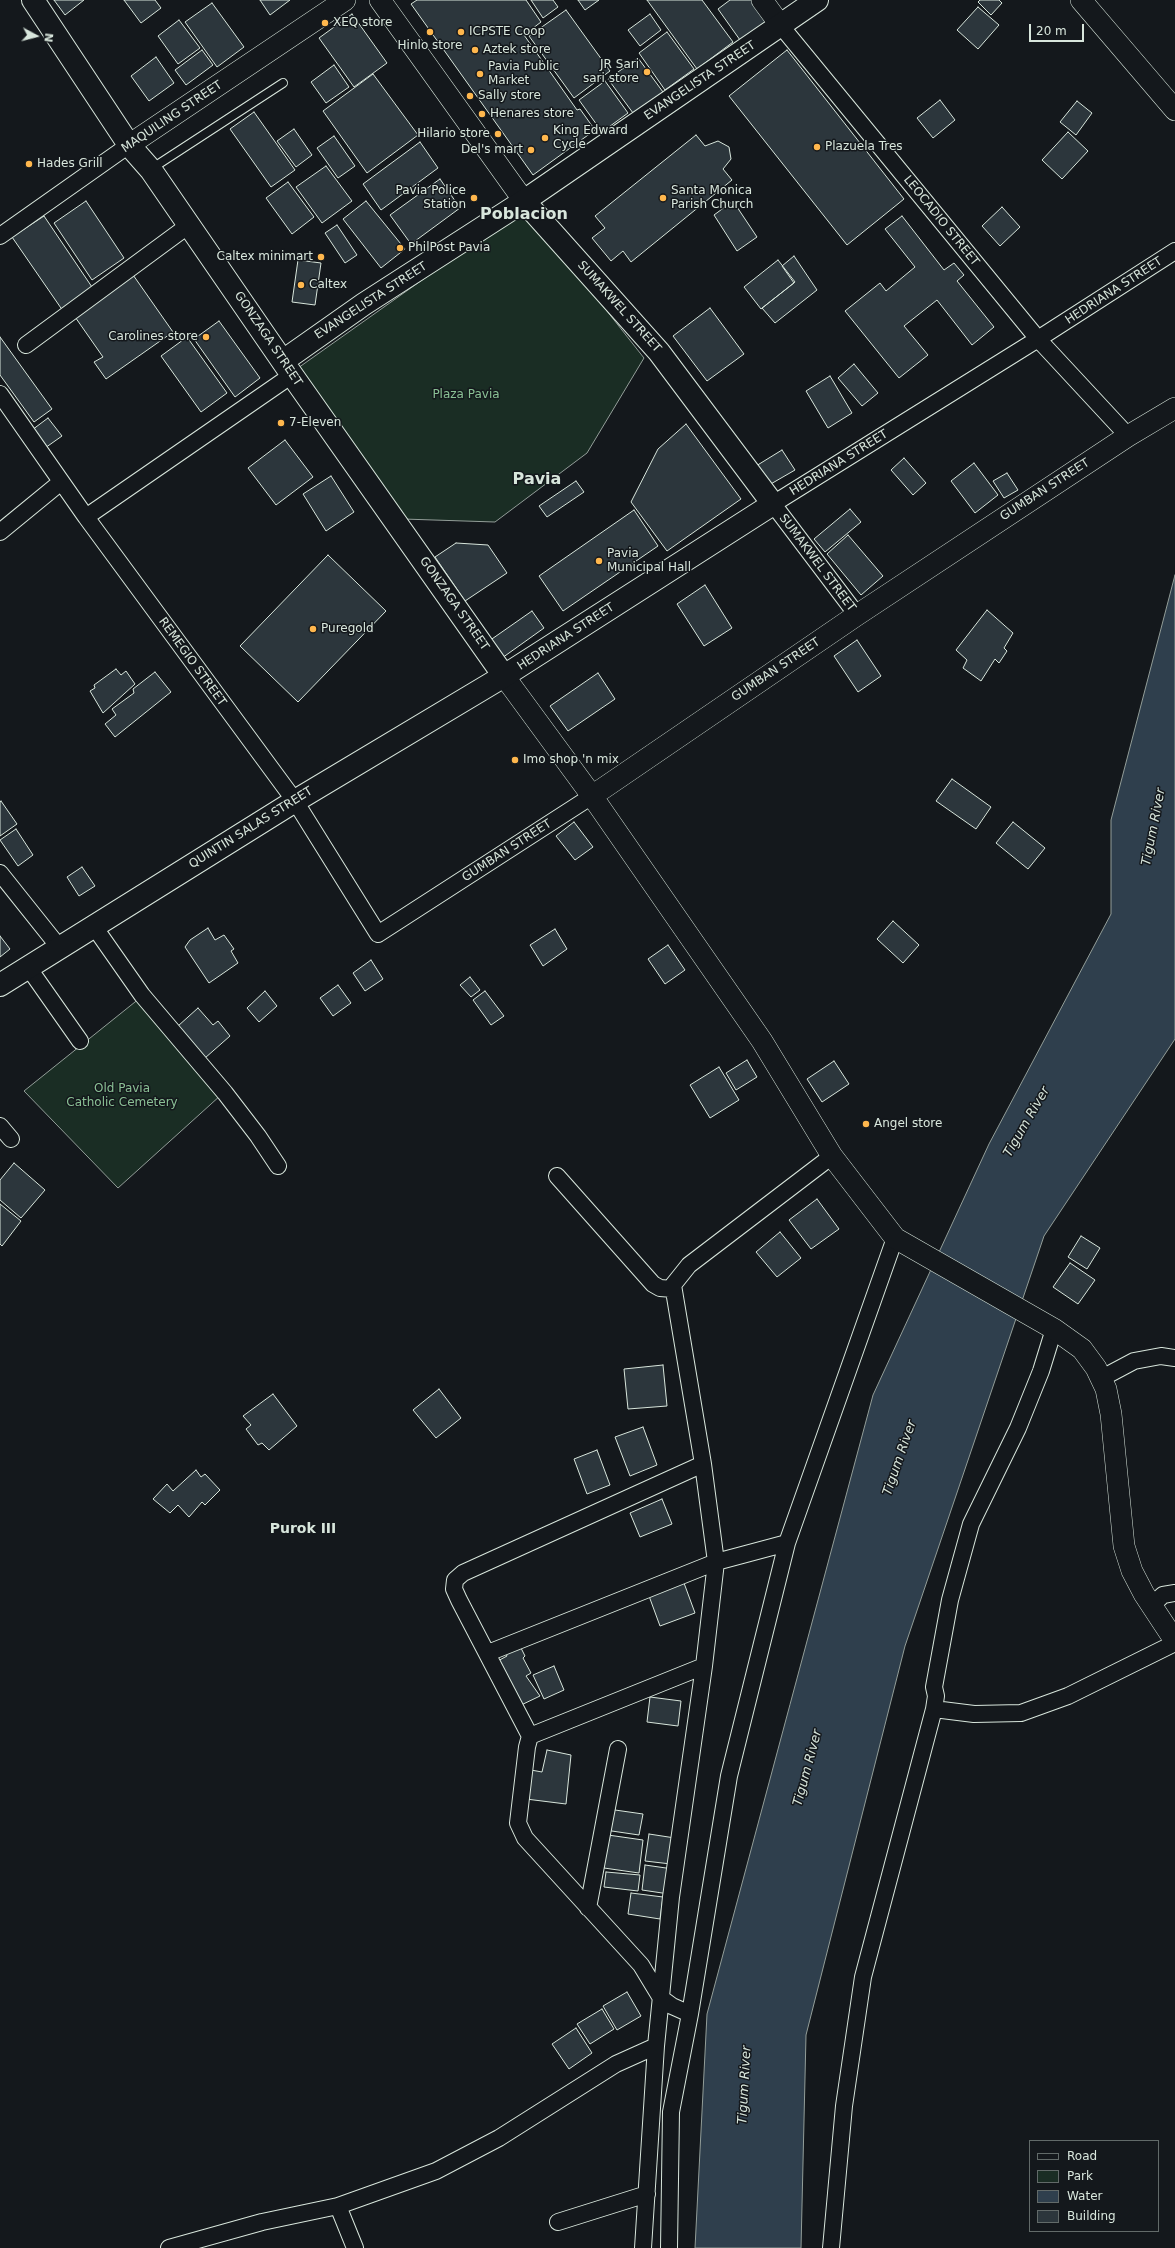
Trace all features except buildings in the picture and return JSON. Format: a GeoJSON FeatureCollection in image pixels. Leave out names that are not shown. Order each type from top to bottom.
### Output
{"type":"FeatureCollection","features":[{"type":"Feature","properties":{"kind":"main road","name":"GONZAGA STREET"},"geometry":{"type":"LineString","coordinates":[[33,0],[129,145],[151,170],[287,368],[504,676]]}},
{"type":"Feature","properties":{"kind":"main road","name":"EVANGELISTA STREET"},"geometry":{"type":"LineString","coordinates":[[287,368],[364,304],[524,201],[817,0]]}},
{"type":"Feature","properties":{"kind":"main road","name":"SUMAKWEL STREET"},"geometry":{"type":"LineString","coordinates":[[524,201],[659,352],[773,504]]}},
{"type":"Feature","properties":{"kind":"main road","name":"HEDRIANA STREET"},"geometry":{"type":"LineString","coordinates":[[504,676],[773,504]]}},
{"type":"Feature","properties":{"kind":"main road","name":"QUINTIN SALAS STREET"},"geometry":{"type":"LineString","coordinates":[[0,985],[295,801],[504,676]]}},
{"type":"Feature","properties":{"kind":"street","name":"MAQUILING STREET"},"geometry":{"type":"LineString","coordinates":[[0,236],[129,145],[345,0]]}},
{"type":"Feature","properties":{"kind":"street","name":"SUMAKWEL STREET"},"geometry":{"type":"LineString","coordinates":[[380,0],[524,201]]}},
{"type":"Feature","properties":{"kind":"street","name":"LEOCADIO STREET"},"geometry":{"type":"LineString","coordinates":[[762,0],[781,26],[1038,340],[1128,436]]}},
{"type":"Feature","properties":{"kind":"street"},"geometry":{"type":"LineString","coordinates":[[1082,0],[1175,110]]}},
{"type":"Feature","properties":{"kind":"street"},"geometry":{"type":"LineString","coordinates":[[26,345],[189,225]]}},
{"type":"Feature","properties":{"kind":"street","name":"HEDRIANA STREET"},"geometry":{"type":"LineString","coordinates":[[773,504],[1038,340],[1175,251]]}},
{"type":"Feature","properties":{"kind":"street","name":"EVANGELISTA STREET"},"geometry":{"type":"LineString","coordinates":[[86,517],[287,368]]}},
{"type":"Feature","properties":{"kind":"street","name":"REMEGIO STREET"},"geometry":{"type":"LineString","coordinates":[[0,394],[86,517],[295,801],[378,934]]}},
{"type":"Feature","properties":{"kind":"street","name":"GUMBAN STREET"},"geometry":{"type":"LineString","coordinates":[[378,934],[592,796],[857,615],[1128,436],[1175,408]]}},
{"type":"Feature","properties":{"kind":"street"},"geometry":{"type":"LineString","coordinates":[[0,532],[61,482]]}},
{"type":"Feature","properties":{"kind":"street","name":"SUMAKWEL STREET"},"geometry":{"type":"LineString","coordinates":[[773,504],[857,615]]}},
{"type":"Feature","properties":{"kind":"street"},"geometry":{"type":"LineString","coordinates":[[504,676],[592,796],[762,1041],[832,1156],[901,1242],[1047,1325],[1082,1349],[1102,1378],[1111,1414],[1124,1546],[1132,1571],[1151,1606],[1175,1642],[1068,1696],[1021,1713],[974,1714],[934,1709]]}},
{"type":"Feature","properties":{"kind":"street"},"geometry":{"type":"LineString","coordinates":[[0,873],[60,947]]}},
{"type":"Feature","properties":{"kind":"street"},"geometry":{"type":"LineString","coordinates":[[93,926],[142,995],[225,1093],[258,1136],[278,1166]]}},
{"type":"Feature","properties":{"kind":"street"},"geometry":{"type":"LineString","coordinates":[[28,967],[80,1041]]}},
{"type":"Feature","properties":{"kind":"street"},"geometry":{"type":"LineString","coordinates":[[0,1126],[11,1139]]}},
{"type":"Feature","properties":{"kind":"street"},"geometry":{"type":"LineString","coordinates":[[643,2248],[656,2046],[671,1897],[704,1666],[716,1562],[703,1464],[673,1285],[679,1275],[689,1265],[832,1156]]}},
{"type":"Feature","properties":{"kind":"street"},"geometry":{"type":"LineString","coordinates":[[558,1176],[653,1284],[660,1288],[673,1289]]}},
{"type":"Feature","properties":{"kind":"street"},"geometry":{"type":"LineString","coordinates":[[669,2248],[671,2112],[690,2014],[729,1776],[787,1543],[901,1242]]}},
{"type":"Feature","properties":{"kind":"street"},"geometry":{"type":"LineString","coordinates":[[831,2248],[844,2106],[863,1977],[934,1709],[936,1696],[934,1687],[950,1600],[971,1524],[1018,1428],[1041,1371],[1047,1325]]}},
{"type":"Feature","properties":{"kind":"street"},"geometry":{"type":"LineString","coordinates":[[1102,1378],[1134,1361],[1162,1356],[1175,1358]]}},
{"type":"Feature","properties":{"kind":"street"},"geometry":{"type":"LineString","coordinates":[[690,2014],[672,2006],[662,1998],[641,1965],[588,1908],[520,1830],[518,1823],[527,1747],[530,1736],[454,1589],[455,1580],[463,1573],[703,1464]]}},
{"type":"Feature","properties":{"kind":"street"},"geometry":{"type":"LineString","coordinates":[[488,1653],[716,1562],[787,1543]]}},
{"type":"Feature","properties":{"kind":"street"},"geometry":{"type":"LineString","coordinates":[[1151,1606],[1163,1595],[1175,1593]]}},
{"type":"Feature","properties":{"kind":"street"},"geometry":{"type":"LineString","coordinates":[[530,1736],[704,1666]]}},
{"type":"Feature","properties":{"kind":"street"},"geometry":{"type":"LineString","coordinates":[[588,1908],[618,1749]]}},
{"type":"Feature","properties":{"kind":"street"},"geometry":{"type":"LineString","coordinates":[[169,2248],[262,2222],[338,2206],[445,2168],[553,2105],[616,2064],[656,2046]]}},
{"type":"Feature","properties":{"kind":"street"},"geometry":{"type":"LineString","coordinates":[[558,2222],[647,2194]]}},
{"type":"Feature","properties":{"kind":"street"},"geometry":{"type":"LineString","coordinates":[[338,2206],[355,2248]]}},
{"type":"Feature","properties":{"kind":"lane"},"geometry":{"type":"LineString","coordinates":[[151,170],[283,83]]}},
{"type":"Feature","properties":{"kind":"green space","name":"Plaza Pavia"},"geometry":{"type":"Polygon","coordinates":[[[525,207],[644,358],[587,453],[495,522],[403,519],[298,368],[525,207]]]}},
{"type":"Feature","properties":{"kind":"green space","name":"Old Pavia Catholic Cemetery"},"geometry":{"type":"Polygon","coordinates":[[[140,998],[221,1095],[118,1188],[24,1091],[140,998]]]}},
{"type":"Feature","properties":{"kind":"water","name":"Tigum River"},"geometry":{"type":"Polygon","coordinates":[[[1175,575],[1175,1039],[1044,1236],[905,1646],[806,2035],[801,2248],[695,2248],[707,2014],[873,1395],[989,1144],[1111,914],[1111,820],[1175,575]]]}},
{"type":"Feature","properties":{"kind":"place","name":"XEQ store"},"geometry":{"type":"Point","coordinates":[325,23]}},
{"type":"Feature","properties":{"kind":"place","name":"Hinlo store"},"geometry":{"type":"Point","coordinates":[430,32]}},
{"type":"Feature","properties":{"kind":"place","name":"ICPSTE Coop"},"geometry":{"type":"Point","coordinates":[461,32]}},
{"type":"Feature","properties":{"kind":"place","name":"Aztek store"},"geometry":{"type":"Point","coordinates":[475,50]}},
{"type":"Feature","properties":{"kind":"place","name":"JR Sari sari store"},"geometry":{"type":"Point","coordinates":[647,72]}},
{"type":"Feature","properties":{"kind":"place","name":"Pavia Public Market"},"geometry":{"type":"Point","coordinates":[480,74]}},
{"type":"Feature","properties":{"kind":"place","name":"Sally store"},"geometry":{"type":"Point","coordinates":[470,96]}},
{"type":"Feature","properties":{"kind":"place","name":"Henares store"},"geometry":{"type":"Point","coordinates":[482,114]}},
{"type":"Feature","properties":{"kind":"place","name":"Hilario store"},"geometry":{"type":"Point","coordinates":[498,134]}},
{"type":"Feature","properties":{"kind":"place","name":"King Edward Cycle"},"geometry":{"type":"Point","coordinates":[545,138]}},
{"type":"Feature","properties":{"kind":"place","name":"Plazuela Tres"},"geometry":{"type":"Point","coordinates":[817,147]}},
{"type":"Feature","properties":{"kind":"place","name":"Del's mart"},"geometry":{"type":"Point","coordinates":[531,150]}},
{"type":"Feature","properties":{"kind":"place","name":"Hades Grill"},"geometry":{"type":"Point","coordinates":[29,164]}},
{"type":"Feature","properties":{"kind":"place","name":"Pavia Police Station"},"geometry":{"type":"Point","coordinates":[474,198]}},
{"type":"Feature","properties":{"kind":"place","name":"Santa Monica Parish Church"},"geometry":{"type":"Point","coordinates":[663,198]}},
{"type":"Feature","properties":{"kind":"place","name":"PhilPost Pavia"},"geometry":{"type":"Point","coordinates":[400,248]}},
{"type":"Feature","properties":{"kind":"place","name":"Caltex minimart"},"geometry":{"type":"Point","coordinates":[321,257]}},
{"type":"Feature","properties":{"kind":"place","name":"Caltex"},"geometry":{"type":"Point","coordinates":[301,285]}},
{"type":"Feature","properties":{"kind":"place","name":"Carolines store"},"geometry":{"type":"Point","coordinates":[206,337]}},
{"type":"Feature","properties":{"kind":"place","name":"7-Eleven"},"geometry":{"type":"Point","coordinates":[281,423]}},
{"type":"Feature","properties":{"kind":"place","name":"Pavia Municipal Hall"},"geometry":{"type":"Point","coordinates":[599,561]}},
{"type":"Feature","properties":{"kind":"place","name":"Puregold"},"geometry":{"type":"Point","coordinates":[313,629]}},
{"type":"Feature","properties":{"kind":"place","name":"Imo shop 'n mix"},"geometry":{"type":"Point","coordinates":[515,760]}},
{"type":"Feature","properties":{"kind":"place","name":"Angel store"},"geometry":{"type":"Point","coordinates":[866,1124]}},
{"type":"Feature","properties":{"kind":"district","name":"Poblacion"},"geometry":{"type":"Point","coordinates":[524,215]}},
{"type":"Feature","properties":{"kind":"district","name":"Pavia"},"geometry":{"type":"Point","coordinates":[537,480]}},
{"type":"Feature","properties":{"kind":"district","name":"Purok III"},"geometry":{"type":"Point","coordinates":[303,1529]}}]}
